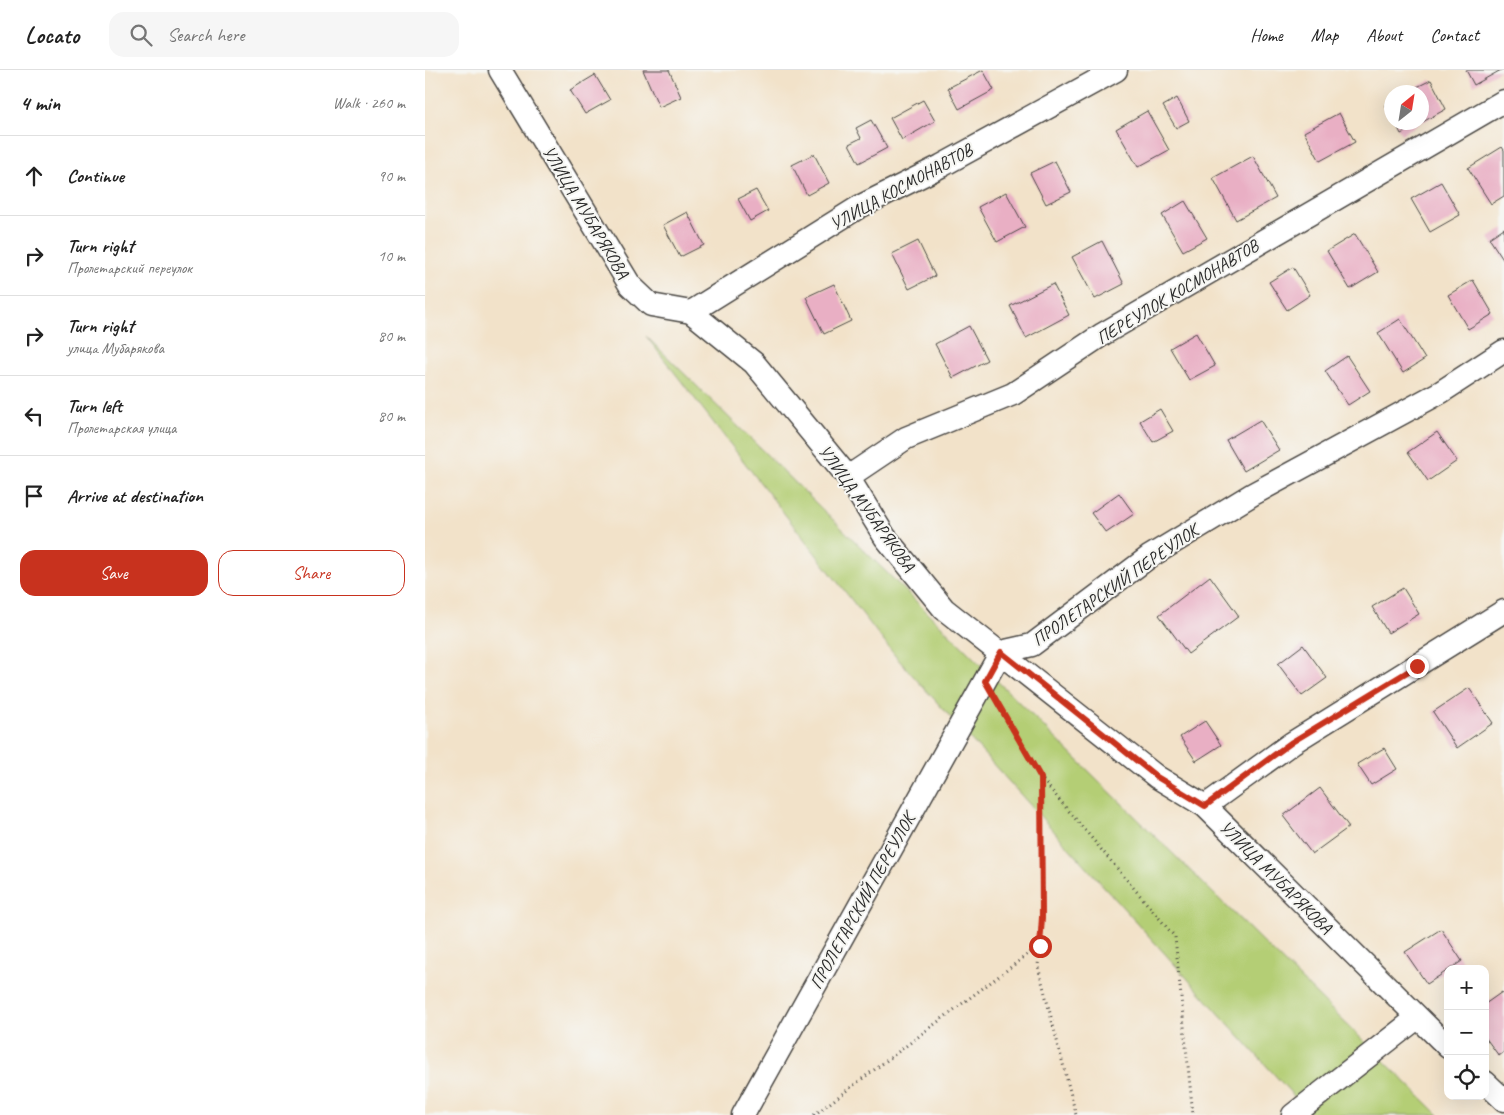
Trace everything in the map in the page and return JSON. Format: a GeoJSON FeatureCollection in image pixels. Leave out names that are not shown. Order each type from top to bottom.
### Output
{"type":"FeatureCollection","features":[{"type":"Feature","properties":{"kind":"street","name":"УЛИЦА МУБАРЯКОВА"},"geometry":{"type":"LineString","coordinates":[[500,70],[630,285],[651,305],[691,312],[754,363],[848,477],[885,537],[944,609],[1001,652],[1157,777],[1205,806],[1444,1043]]}},
{"type":"Feature","properties":{"kind":"street","name":"УЛИЦА КОСМОНАВТОВ"},"geometry":{"type":"LineString","coordinates":[[691,312],[859,207],[941,166],[1116,70]]}},
{"type":"Feature","properties":{"kind":"street","name":"ПЕРЕУЛОК КОСМОНАВТОВ"},"geometry":{"type":"LineString","coordinates":[[848,477],[906,438],[1013,394],[1103,334],[1504,101]]}},
{"type":"Feature","properties":{"kind":"street","name":"ПРОЛЕТАРСКИЙ ПЕРЕУЛОК"},"geometry":{"type":"LineString","coordinates":[[743,1115],[1001,652],[1032,645],[1149,557],[1253,494],[1441,392],[1504,351]]}},
{"type":"Feature","properties":{"kind":"street"},"geometry":{"type":"LineString","coordinates":[[1205,806],[1292,742],[1504,611]]}},
{"type":"Feature","properties":{"kind":"street"},"geometry":{"type":"LineString","coordinates":[[1293,1115],[1417,1018]]}},
{"type":"Feature","properties":{"kind":"street"},"geometry":{"type":"LineString","coordinates":[[1489,1086],[1504,1100]]}},
{"type":"Feature","properties":{"kind":"path"},"geometry":{"type":"LineString","coordinates":[[985,681],[1041,778],[1175,937],[1193,1115]]}},
{"type":"Feature","properties":{"kind":"path"},"geometry":{"type":"LineString","coordinates":[[1041,778],[1042,917],[1039,966],[1076,1115]]}},
{"type":"Feature","properties":{"kind":"path"},"geometry":{"type":"LineString","coordinates":[[814,1115],[1040,946]]}},
{"type":"Feature","properties":{"kind":"green space"},"geometry":{"type":"Polygon","coordinates":[[[646,336],[1439,1115],[1311,1115],[896,657],[646,336]]]}},
{"type":"Feature","properties":{"kind":"building"},"geometry":{"type":"Polygon","coordinates":[[[643,70],[669,70],[681,97],[659,107],[643,70]]]}},
{"type":"Feature","properties":{"kind":"building"},"geometry":{"type":"Polygon","coordinates":[[[983,70],[994,90],[959,109],[948,88],[983,70]]]}},
{"type":"Feature","properties":{"kind":"building"},"geometry":{"type":"Polygon","coordinates":[[[1466,70],[1501,70],[1474,85],[1466,70]]]}},
{"type":"Feature","properties":{"kind":"building"},"geometry":{"type":"Polygon","coordinates":[[[595,75],[610,100],[585,114],[570,90],[595,75]]]}},
{"type":"Feature","properties":{"kind":"building"},"geometry":{"type":"Polygon","coordinates":[[[1431,80],[1446,109],[1429,118],[1429,85],[1421,85],[1431,80]]]}},
{"type":"Feature","properties":{"kind":"building"},"geometry":{"type":"Polygon","coordinates":[[[1177,98],[1189,121],[1176,128],[1163,106],[1177,98]]]}},
{"type":"Feature","properties":{"kind":"building"},"geometry":{"type":"Polygon","coordinates":[[[923,100],[935,121],[902,140],[890,118],[923,100]]]}},
{"type":"Feature","properties":{"kind":"building"},"geometry":{"type":"Polygon","coordinates":[[[1147,111],[1169,150],[1138,167],[1116,129],[1147,111]]]}},
{"type":"Feature","properties":{"kind":"building"},"geometry":{"type":"Polygon","coordinates":[[[1339,113],[1355,142],[1320,161],[1304,132],[1339,113]]]}},
{"type":"Feature","properties":{"kind":"building"},"geometry":{"type":"Polygon","coordinates":[[[871,120],[887,148],[859,163],[849,144],[861,138],[856,128],[871,120]]]}},
{"type":"Feature","properties":{"kind":"building"},"geometry":{"type":"Polygon","coordinates":[[[1399,130],[1408,130],[1401,134],[1399,130]]]}},
{"type":"Feature","properties":{"kind":"building"},"geometry":{"type":"Polygon","coordinates":[[[1502,147],[1504,150],[1504,196],[1491,204],[1468,168],[1502,147]]]}},
{"type":"Feature","properties":{"kind":"building"},"geometry":{"type":"Polygon","coordinates":[[[814,154],[829,183],[807,195],[792,165],[814,154]]]}},
{"type":"Feature","properties":{"kind":"building"},"geometry":{"type":"Polygon","coordinates":[[[1253,156],[1276,198],[1236,220],[1213,178],[1253,156]]]}},
{"type":"Feature","properties":{"kind":"building"},"geometry":{"type":"Polygon","coordinates":[[[1055,161],[1071,192],[1046,204],[1030,173],[1055,161]]]}},
{"type":"Feature","properties":{"kind":"building"},"geometry":{"type":"Polygon","coordinates":[[[1441,182],[1460,215],[1430,232],[1411,199],[1441,182]]]}},
{"type":"Feature","properties":{"kind":"building"},"geometry":{"type":"Polygon","coordinates":[[[756,190],[768,211],[750,221],[738,199],[756,190]]]}},
{"type":"Feature","properties":{"kind":"building"},"geometry":{"type":"Polygon","coordinates":[[[1006,192],[1025,227],[997,242],[978,207],[1006,192]]]}},
{"type":"Feature","properties":{"kind":"building"},"geometry":{"type":"Polygon","coordinates":[[[1185,201],[1207,238],[1183,251],[1162,215],[1185,201]]]}},
{"type":"Feature","properties":{"kind":"building"},"geometry":{"type":"Polygon","coordinates":[[[687,212],[704,245],[680,257],[663,225],[687,212]]]}},
{"type":"Feature","properties":{"kind":"building"},"geometry":{"type":"Polygon","coordinates":[[[1504,228],[1504,261],[1489,238],[1504,228]]]}},
{"type":"Feature","properties":{"kind":"building"},"geometry":{"type":"Polygon","coordinates":[[[1355,234],[1378,272],[1350,289],[1327,251],[1355,234]]]}},
{"type":"Feature","properties":{"kind":"building"},"geometry":{"type":"Polygon","coordinates":[[[918,241],[935,276],[909,289],[892,254],[918,241]]]}},
{"type":"Feature","properties":{"kind":"building"},"geometry":{"type":"Polygon","coordinates":[[[1102,241],[1124,284],[1095,299],[1072,257],[1102,241]]]}},
{"type":"Feature","properties":{"kind":"building"},"geometry":{"type":"Polygon","coordinates":[[[1293,267],[1310,295],[1287,310],[1269,282],[1293,267]]]}},
{"type":"Feature","properties":{"kind":"building"},"geometry":{"type":"Polygon","coordinates":[[[1473,280],[1493,314],[1468,329],[1448,295],[1473,280]]]}},
{"type":"Feature","properties":{"kind":"building"},"geometry":{"type":"Polygon","coordinates":[[[834,284],[851,321],[824,334],[806,297],[834,284]]]}},
{"type":"Feature","properties":{"kind":"building"},"geometry":{"type":"Polygon","coordinates":[[[1053,284],[1069,315],[1026,338],[1010,306],[1053,284]]]}},
{"type":"Feature","properties":{"kind":"building"},"geometry":{"type":"Polygon","coordinates":[[[1400,319],[1425,359],[1403,373],[1378,333],[1400,319]]]}},
{"type":"Feature","properties":{"kind":"building"},"geometry":{"type":"Polygon","coordinates":[[[969,326],[987,360],[953,378],[935,344],[969,326]]]}},
{"type":"Feature","properties":{"kind":"building"},"geometry":{"type":"Polygon","coordinates":[[[1196,333],[1215,366],[1189,380],[1170,348],[1196,333]]]}},
{"type":"Feature","properties":{"kind":"building"},"geometry":{"type":"Polygon","coordinates":[[[1347,356],[1370,391],[1348,405],[1325,371],[1347,356]]]}},
{"type":"Feature","properties":{"kind":"building"},"geometry":{"type":"Polygon","coordinates":[[[1160,409],[1173,431],[1153,442],[1140,421],[1160,409]]]}},
{"type":"Feature","properties":{"kind":"building"},"geometry":{"type":"Polygon","coordinates":[[[1260,420],[1279,450],[1244,471],[1226,440],[1260,420]]]}},
{"type":"Feature","properties":{"kind":"building"},"geometry":{"type":"Polygon","coordinates":[[[1437,432],[1457,461],[1428,481],[1408,452],[1437,432]]]}},
{"type":"Feature","properties":{"kind":"building"},"geometry":{"type":"Polygon","coordinates":[[[1119,493],[1134,514],[1106,533],[1091,513],[1119,493]]]}},
{"type":"Feature","properties":{"kind":"building"},"geometry":{"type":"Polygon","coordinates":[[[1210,576],[1239,616],[1188,654],[1159,615],[1210,576]]]}},
{"type":"Feature","properties":{"kind":"building"},"geometry":{"type":"Polygon","coordinates":[[[1403,588],[1419,614],[1388,633],[1372,607],[1403,588]]]}},
{"type":"Feature","properties":{"kind":"building"},"geometry":{"type":"Polygon","coordinates":[[[1303,645],[1327,678],[1302,696],[1278,664],[1303,645]]]}},
{"type":"Feature","properties":{"kind":"building"},"geometry":{"type":"Polygon","coordinates":[[[1469,688],[1493,723],[1457,748],[1433,712],[1469,688]]]}},
{"type":"Feature","properties":{"kind":"building"},"geometry":{"type":"Polygon","coordinates":[[[1205,721],[1221,745],[1196,761],[1180,737],[1205,721]]]}},
{"type":"Feature","properties":{"kind":"building"},"geometry":{"type":"Polygon","coordinates":[[[1384,748],[1397,769],[1371,785],[1357,764],[1384,748]]]}},
{"type":"Feature","properties":{"kind":"building"},"geometry":{"type":"Polygon","coordinates":[[[1320,788],[1349,827],[1312,854],[1283,816],[1320,788]]]}},
{"type":"Feature","properties":{"kind":"building"},"geometry":{"type":"Polygon","coordinates":[[[1441,929],[1462,961],[1456,965],[1444,965],[1444,973],[1427,984],[1405,952],[1441,929]]]}},
{"type":"Feature","properties":{"kind":"building"},"geometry":{"type":"Polygon","coordinates":[[[1502,992],[1504,995],[1504,1052],[1499,1056],[1489,1042],[1489,1001],[1502,992]]]}},
{"type":"Feature","properties":{"kind":"route"},"geometry":{"type":"LineString","coordinates":[[1040,946],[1042,917],[1041,778],[985,681],[1001,652],[1157,777],[1205,806],[1292,742],[1417,666]]}}]}
